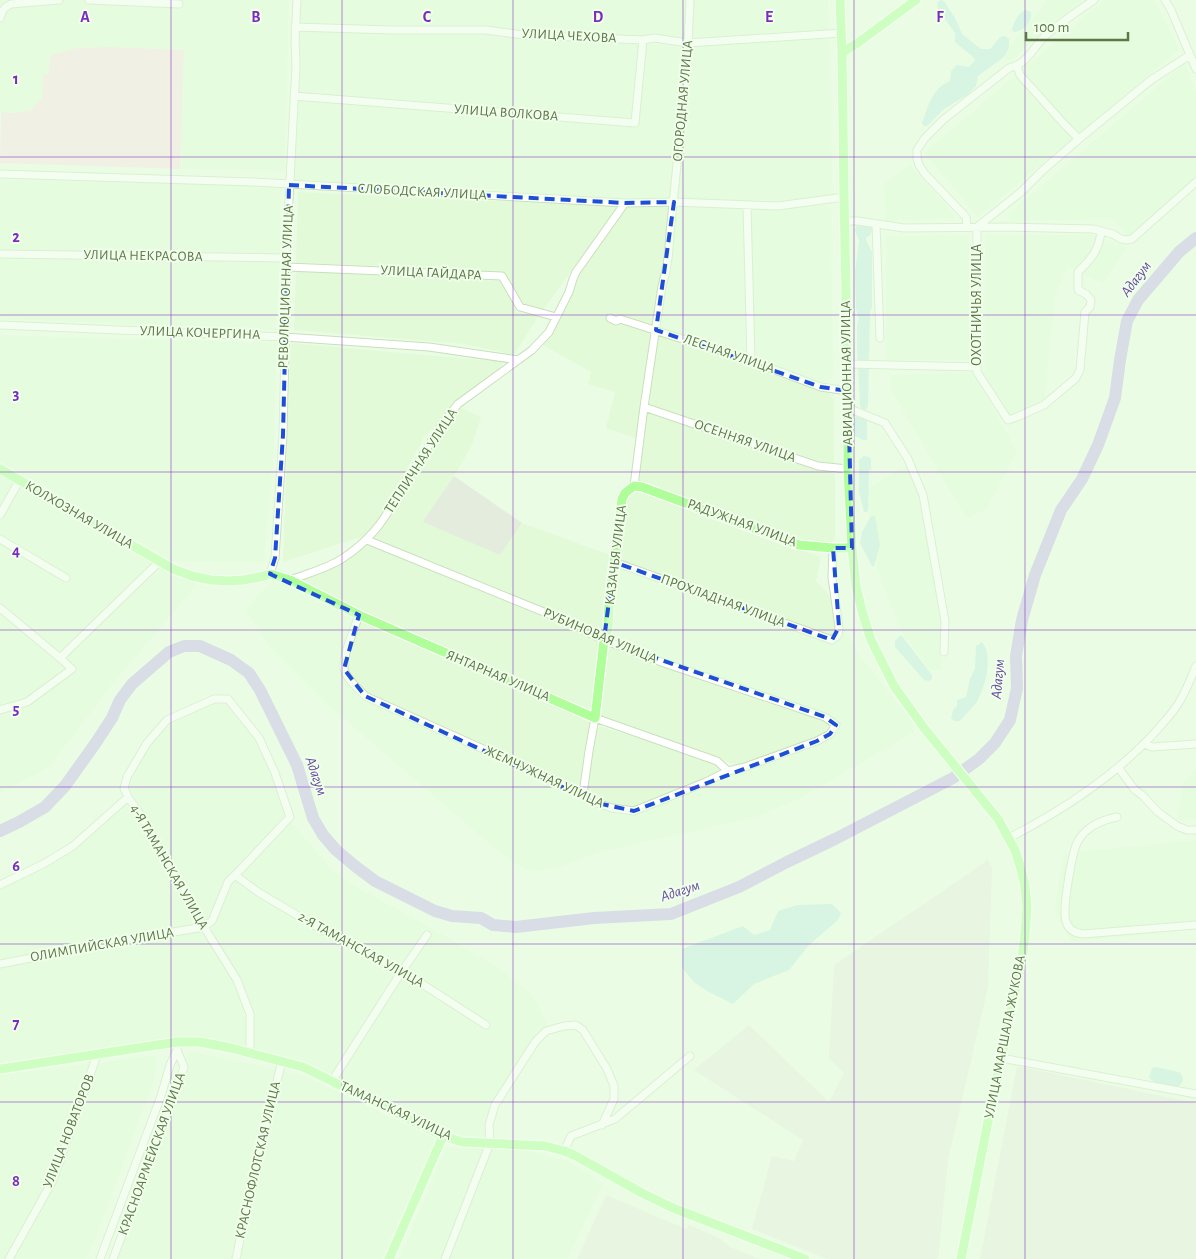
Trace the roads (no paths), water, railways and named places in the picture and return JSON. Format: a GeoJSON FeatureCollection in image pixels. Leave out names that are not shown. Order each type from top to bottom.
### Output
{"type":"FeatureCollection","features":[{"type":"Feature","properties":{"kind":"main road","name":"АВИАЦИОННАЯ УЛИЦА"},"geometry":{"type":"LineString","coordinates":[[840,0],[848,469],[856,586],[871,640],[894,686],[924,728],[998,819]]}},
{"type":"Feature","properties":{"kind":"main road"},"geometry":{"type":"LineString","coordinates":[[842,53],[916,0]]}},
{"type":"Feature","properties":{"kind":"main road","name":"КОЛХОЗНАЯ УЛИЦА"},"geometry":{"type":"LineString","coordinates":[[0,469],[173,569],[210,580],[228,581],[270,574]]}},
{"type":"Feature","properties":{"kind":"main road","name":"РАДУЖНАЯ УЛИЦА"},"geometry":{"type":"LineString","coordinates":[[634,486],[642,487],[799,545],[852,548]]}},
{"type":"Feature","properties":{"kind":"main road","name":"КАЗАЧЬЯ УЛИЦА"},"geometry":{"type":"LineString","coordinates":[[595,718],[604,640],[608,628],[609,601],[622,499],[625,493],[634,486]]}},
{"type":"Feature","properties":{"kind":"main road","name":"ЯНТАРНАЯ УЛИЦА"},"geometry":{"type":"LineString","coordinates":[[270,574],[290,580],[359,616],[595,718]]}},
{"type":"Feature","properties":{"kind":"main road","name":"УЛИЦА МАРШАЛА ЖУКОВА"},"geometry":{"type":"LineString","coordinates":[[961,1259],[1022,958],[1025,934],[1027,908],[1022,869],[1010,838],[998,819]]}},
{"type":"Feature","properties":{"kind":"main road","name":"ТАМАНСКАЯ УЛИЦА"},"geometry":{"type":"LineString","coordinates":[[0,1069],[200,1042],[250,1053],[303,1068],[443,1136],[462,1142],[545,1146],[564,1151],[673,1208],[805,1259]]}},
{"type":"Feature","properties":{"kind":"main road"},"geometry":{"type":"LineString","coordinates":[[389,1259],[443,1136]]}},
{"type":"Feature","properties":{"kind":"street"},"geometry":{"type":"LineString","coordinates":[[0,18],[2,11],[11,4],[59,0]]}},
{"type":"Feature","properties":{"kind":"street"},"geometry":{"type":"LineString","coordinates":[[89,0],[179,4]]}},
{"type":"Feature","properties":{"kind":"street","name":"РЕВОЛЮЦИОННАЯ УЛИЦА"},"geometry":{"type":"LineString","coordinates":[[270,574],[275,558],[283,435],[286,258],[296,65],[295,27],[297,0]]}},
{"type":"Feature","properties":{"kind":"street","name":"ОГОРОДНАЯ УЛИЦА"},"geometry":{"type":"LineString","coordinates":[[674,202],[687,66],[690,0]]}},
{"type":"Feature","properties":{"kind":"street"},"geometry":{"type":"LineString","coordinates":[[967,227],[966,217],[925,174],[919,165],[917,150],[925,138],[944,119],[1008,68],[1017,66],[1044,37],[1094,0]]}},
{"type":"Feature","properties":{"kind":"street"},"geometry":{"type":"LineString","coordinates":[[1165,0],[1196,69]]}},
{"type":"Feature","properties":{"kind":"street","name":"УЛИЦА ЧЕХОВА"},"geometry":{"type":"LineString","coordinates":[[295,27],[484,30],[524,35],[643,40],[654,38],[688,43],[842,33]]}},
{"type":"Feature","properties":{"kind":"street","name":"УЛИЦА ВОЛКОВА"},"geometry":{"type":"LineString","coordinates":[[294,96],[635,123],[643,40]]}},
{"type":"Feature","properties":{"kind":"street","name":"ОХОТНИЧЬЯ УЛИЦА"},"geometry":{"type":"LineString","coordinates":[[1101,232],[1100,242],[1094,256],[1078,272],[1078,290],[1086,294],[1091,300],[1090,307],[1085,312],[1080,370],[1076,378],[1044,405],[1008,420],[977,372],[976,227],[1021,192],[1043,170],[1151,80],[1190,55]]}},
{"type":"Feature","properties":{"kind":"street"},"geometry":{"type":"LineString","coordinates":[[1017,66],[1020,75],[1079,139]]}},
{"type":"Feature","properties":{"kind":"street","name":"СЛОБОДСКАЯ УЛИЦА"},"geometry":{"type":"LineString","coordinates":[[0,174],[254,182],[625,203],[674,202],[778,206],[844,198]]}},
{"type":"Feature","properties":{"kind":"street"},"geometry":{"type":"LineString","coordinates":[[844,221],[858,221],[904,228],[1093,228],[1127,240],[1132,239],[1196,182]]}},
{"type":"Feature","properties":{"kind":"street","name":"КАЗАЧЬЯ УЛИЦА"},"geometry":{"type":"LineString","coordinates":[[634,486],[662,286],[667,269],[674,202]]}},
{"type":"Feature","properties":{"kind":"street","name":"ТЕПЛИЧНАЯ УЛИЦА"},"geometry":{"type":"LineString","coordinates":[[290,580],[339,560],[367,540],[390,510],[396,497],[443,423],[458,404],[532,350],[549,332],[576,272],[625,203]]}},
{"type":"Feature","properties":{"kind":"street"},"geometry":{"type":"LineString","coordinates":[[747,205],[751,361]]}},
{"type":"Feature","properties":{"kind":"street"},"geometry":{"type":"LineString","coordinates":[[876,224],[880,338]]}},
{"type":"Feature","properties":{"kind":"street","name":"УЛИЦА НЕКРАСОВА"},"geometry":{"type":"LineString","coordinates":[[0,254],[286,258]]}},
{"type":"Feature","properties":{"kind":"street","name":"УЛИЦА ГАЙДАРА"},"geometry":{"type":"LineString","coordinates":[[287,267],[502,276],[520,307],[556,317]]}},
{"type":"Feature","properties":{"kind":"street","name":"ЛЕСНАЯ УЛИЦА"},"geometry":{"type":"LineString","coordinates":[[610,318],[616,321],[620,319],[751,361],[821,387],[848,391]]}},
{"type":"Feature","properties":{"kind":"street","name":"УЛИЦА КОЧЕРГИНА"},"geometry":{"type":"LineString","coordinates":[[0,325],[284,336],[429,347],[518,360]]}},
{"type":"Feature","properties":{"kind":"street"},"geometry":{"type":"LineString","coordinates":[[847,364],[977,368]]}},
{"type":"Feature","properties":{"kind":"street","name":"ОСЕННЯЯ УЛИЦА"},"geometry":{"type":"LineString","coordinates":[[644,407],[818,466],[848,469]]}},
{"type":"Feature","properties":{"kind":"street"},"geometry":{"type":"LineString","coordinates":[[848,408],[885,423],[908,459],[923,495],[945,622],[944,652]]}},
{"type":"Feature","properties":{"kind":"street"},"geometry":{"type":"LineString","coordinates":[[0,515],[19,481]]}},
{"type":"Feature","properties":{"kind":"street"},"geometry":{"type":"LineString","coordinates":[[0,539],[66,578]]}},
{"type":"Feature","properties":{"kind":"street","name":"РУБИНОВАЯ УЛИЦА"},"geometry":{"type":"LineString","coordinates":[[367,540],[556,617],[604,640],[664,663],[825,717],[836,725]]}},
{"type":"Feature","properties":{"kind":"street","name":"ПРОХЛАДНАЯ УЛИЦА"},"geometry":{"type":"LineString","coordinates":[[614,562],[832,640],[838,635],[839,627],[832,577],[833,548]]}},
{"type":"Feature","properties":{"kind":"street"},"geometry":{"type":"LineString","coordinates":[[60,658],[159,562]]}},
{"type":"Feature","properties":{"kind":"street"},"geometry":{"type":"LineString","coordinates":[[0,608],[72,670],[27,702],[0,710]]}},
{"type":"Feature","properties":{"kind":"street","name":"ЖЕМЧУЖНАЯ УЛИЦА"},"geometry":{"type":"LineString","coordinates":[[359,616],[344,660],[344,669],[348,677],[365,696],[583,794],[597,803],[612,808],[634,811],[706,782],[728,771],[745,767],[816,741],[830,734],[836,725]]}},
{"type":"Feature","properties":{"kind":"street"},"geometry":{"type":"LineString","coordinates":[[1010,838],[1077,799],[1098,784],[1144,744],[1176,708],[1187,690],[1196,666]]}},
{"type":"Feature","properties":{"kind":"street"},"geometry":{"type":"LineString","coordinates":[[128,797],[124,788],[127,777],[147,743],[167,720],[214,699],[228,699],[259,738],[275,773],[290,816],[228,882],[212,921],[204,927]]}},
{"type":"Feature","properties":{"kind":"street","name":"КАЗАЧЬЯ УЛИЦА"},"geometry":{"type":"LineString","coordinates":[[583,794],[595,718]]}},
{"type":"Feature","properties":{"kind":"street","name":"ЯНТАРНАЯ УЛИЦА"},"geometry":{"type":"LineString","coordinates":[[595,718],[717,761],[728,771]]}},
{"type":"Feature","properties":{"kind":"street"},"geometry":{"type":"LineString","coordinates":[[1144,744],[1152,747],[1196,744]]}},
{"type":"Feature","properties":{"kind":"street"},"geometry":{"type":"LineString","coordinates":[[1117,768],[1135,790],[1158,812],[1177,826],[1187,830],[1196,830]]}},
{"type":"Feature","properties":{"kind":"street","name":"4-Я ТАМАНСКАЯ УЛИЦА"},"geometry":{"type":"LineString","coordinates":[[0,885],[45,863],[73,846],[128,797],[140,814],[204,927],[237,980],[250,1014],[250,1053]]}},
{"type":"Feature","properties":{"kind":"street"},"geometry":{"type":"LineString","coordinates":[[1117,817],[1107,819],[1089,828],[1077,842],[1070,869],[1064,909],[1066,921],[1070,929],[1077,934],[1083,934],[1196,925]]}},
{"type":"Feature","properties":{"kind":"street","name":"2-Я ТАМАНСКАЯ УЛИЦА"},"geometry":{"type":"LineString","coordinates":[[235,875],[258,892],[322,930],[402,970],[486,1024]]}},
{"type":"Feature","properties":{"kind":"street","name":"ОЛИМПИЙСКАЯ УЛИЦА"},"geometry":{"type":"LineString","coordinates":[[0,964],[112,942],[204,927]]}},
{"type":"Feature","properties":{"kind":"street"},"geometry":{"type":"LineString","coordinates":[[332,1081],[402,970],[427,935]]}},
{"type":"Feature","properties":{"kind":"street"},"geometry":{"type":"LineString","coordinates":[[446,1259],[490,1143],[489,1125],[495,1106],[532,1048],[546,1031],[576,1025],[583,1030],[607,1069],[614,1086],[614,1099],[602,1124]]}},
{"type":"Feature","properties":{"kind":"street","name":"КРАСНОАРМЕЙСКАЯ УЛИЦА"},"geometry":{"type":"LineString","coordinates":[[100,1259],[158,1103],[177,1046]]}},
{"type":"Feature","properties":{"kind":"street","name":"КРАСНОАРМЕЙСКАЯ УЛИЦА"},"geometry":{"type":"LineString","coordinates":[[113,1259],[184,1067],[177,1046]]}},
{"type":"Feature","properties":{"kind":"street","name":"УЛИЦА НОВАТОРОВ"},"geometry":{"type":"LineString","coordinates":[[10,1259],[53,1180],[98,1055]]}},
{"type":"Feature","properties":{"kind":"street"},"geometry":{"type":"LineString","coordinates":[[564,1151],[571,1136],[614,1119],[690,1056]]}},
{"type":"Feature","properties":{"kind":"street"},"geometry":{"type":"LineString","coordinates":[[1001,1058],[1196,1094]]}},
{"type":"Feature","properties":{"kind":"street","name":"КРАСНОФЛОТСКАЯ УЛИЦА"},"geometry":{"type":"LineString","coordinates":[[236,1259],[253,1175],[282,1061]]}},
{"type":"Feature","properties":{"kind":"waterway","name":"Адагум"},"geometry":{"type":"LineString","coordinates":[[0,831],[45,807],[65,786],[95,744],[112,718],[120,700],[132,684],[169,652],[184,646],[200,646],[231,660],[249,673],[260,690],[297,765],[313,818],[323,835],[336,850],[375,881],[435,911],[452,916],[481,918],[493,925],[516,927],[594,918],[671,914],[739,887],[953,778],[979,759],[995,743],[1010,720],[1017,688],[1016,656],[1022,620],[1035,575],[1061,510],[1082,479],[1098,445],[1115,398],[1127,321],[1138,300],[1179,252],[1196,238]]}}]}
